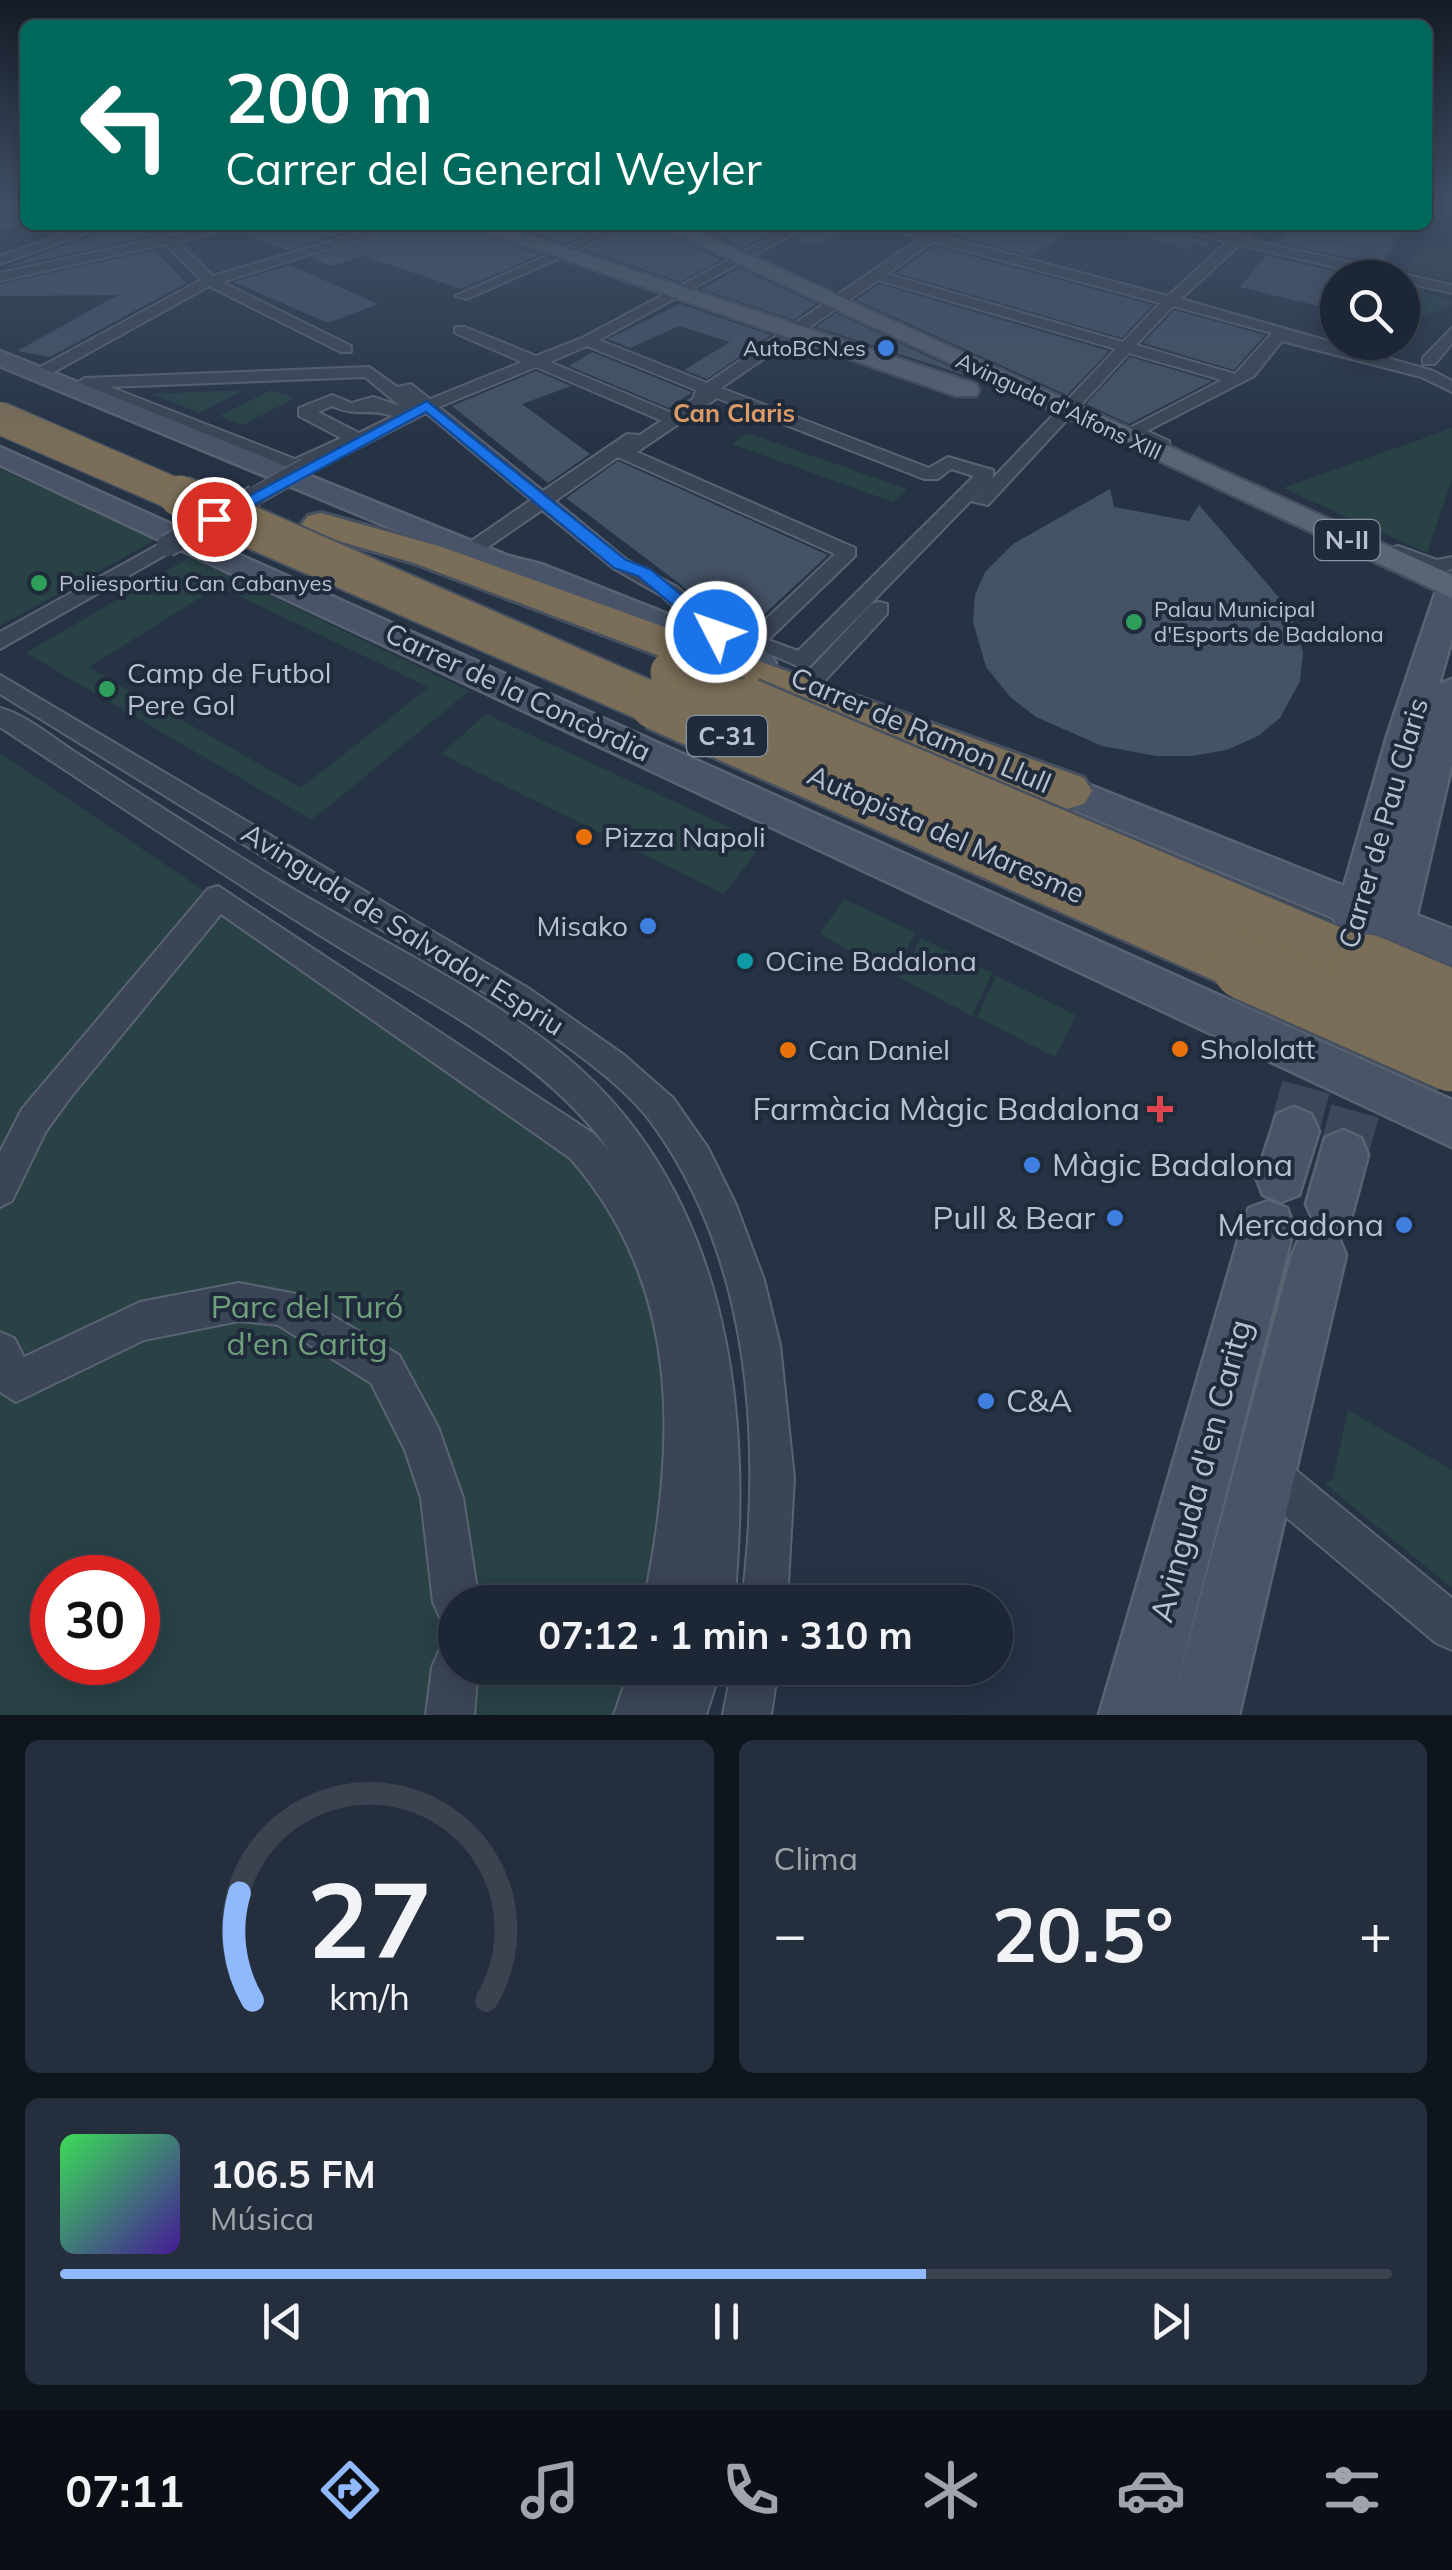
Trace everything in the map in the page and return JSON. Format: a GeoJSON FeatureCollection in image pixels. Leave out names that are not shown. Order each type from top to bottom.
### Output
{"type":"FeatureCollection","features":[{"type":"Feature","properties":{"kind":"highway","name":"Autopista del Maresme"},"geometry":{"type":"LineString","coordinates":[[34,380],[320,524],[1452,1003]]}},
{"type":"Feature","properties":{"kind":"highway","name":"Autopista del Maresme"},"geometry":{"type":"LineString","coordinates":[[0,418],[520,644],[1452,1060]]}},
{"type":"Feature","properties":{"kind":"highway"},"geometry":{"type":"LineString","coordinates":[[0,433],[43,450],[96,461]]}},
{"type":"Feature","properties":{"kind":"highway"},"geometry":{"type":"LineString","coordinates":[[320,524],[428,555],[1067,792]]}},
{"type":"Feature","properties":{"kind":"main road","name":"N-II"},"geometry":{"type":"LineString","coordinates":[[641,281],[1055,413]]}},
{"type":"Feature","properties":{"kind":"main road","name":"Avinguda d'Alfons XIII"},"geometry":{"type":"LineString","coordinates":[[786,281],[1055,413],[1154,450],[1452,587]]}},
{"type":"Feature","properties":{"kind":"street"},"geometry":{"type":"LineString","coordinates":[[34,380],[214,281]]}},
{"type":"Feature","properties":{"kind":"street"},"geometry":{"type":"LineString","coordinates":[[462,296],[497,281]]}},
{"type":"Feature","properties":{"kind":"street"},"geometry":{"type":"LineString","coordinates":[[0,642],[306,467],[427,406],[588,341],[703,281]]}},
{"type":"Feature","properties":{"kind":"street"},"geometry":{"type":"LineString","coordinates":[[471,550],[867,281]]}},
{"type":"Feature","properties":{"kind":"street"},"geometry":{"type":"LineString","coordinates":[[897,281],[1236,379]]}},
{"type":"Feature","properties":{"kind":"street"},"geometry":{"type":"LineString","coordinates":[[1095,281],[1452,376]]}},
{"type":"Feature","properties":{"kind":"street"},"geometry":{"type":"LineString","coordinates":[[811,682],[1055,413],[1195,281]]}},
{"type":"Feature","properties":{"kind":"street"},"geometry":{"type":"LineString","coordinates":[[1416,281],[1452,289]]}},
{"type":"Feature","properties":{"kind":"street"},"geometry":{"type":"LineString","coordinates":[[211,282],[346,349],[288,373]]}},
{"type":"Feature","properties":{"kind":"street"},"geometry":{"type":"LineString","coordinates":[[460,330],[666,416]]}},
{"type":"Feature","properties":{"kind":"street"},"geometry":{"type":"LineString","coordinates":[[1429,361],[1452,333]]}},
{"type":"Feature","properties":{"kind":"street"},"geometry":{"type":"LineString","coordinates":[[1452,387],[1434,376],[1278,335],[1248,373],[1133,431],[1428,565],[1444,568],[1452,563]]}},
{"type":"Feature","properties":{"kind":"street"},"geometry":{"type":"LineString","coordinates":[[588,341],[708,389]]}},
{"type":"Feature","properties":{"kind":"street","name":"Carrer de Ramon Llull"},"geometry":{"type":"LineString","coordinates":[[0,358],[34,380],[811,682],[1067,792],[1452,948]]}},
{"type":"Feature","properties":{"kind":"street"},"geometry":{"type":"LineString","coordinates":[[34,380],[382,368],[620,564],[660,584],[742,657]]}},
{"type":"Feature","properties":{"kind":"street"},"geometry":{"type":"LineString","coordinates":[[368,372],[414,408],[406,414],[373,402],[351,409],[332,400],[305,412],[355,438],[296,466],[85,383],[105,382],[368,372]]}},
{"type":"Feature","properties":{"kind":"street"},"geometry":{"type":"LineString","coordinates":[[715,392],[931,475],[948,462],[986,474],[802,661],[753,642],[848,552],[624,453],[715,392]]}},
{"type":"Feature","properties":{"kind":"street","name":"Carrer de la Concòrdia"},"geometry":{"type":"LineString","coordinates":[[0,455],[1302,1163],[1353,1115],[1452,1124]]}},
{"type":"Feature","properties":{"kind":"street","name":"Carrer de Pau Claris"},"geometry":{"type":"LineString","coordinates":[[1353,1115],[1376,915],[1406,734],[1452,587]]}},
{"type":"Feature","properties":{"kind":"street","name":"Avinguda de Salvador Espriu"},"geometry":{"type":"LineString","coordinates":[[0,682],[517,997],[566,1030],[660,1108],[712,1190],[752,1307],[770,1397],[774,1546],[768,1585]]}},
{"type":"Feature","properties":{"kind":"street","name":"Carrer de Pau Claris"},"geometry":{"type":"LineString","coordinates":[[1302,1163],[1376,915],[1452,690]]}},
{"type":"Feature","properties":{"kind":"street","name":"Avinguda de Salvador Espriu"},"geometry":{"type":"LineString","coordinates":[[0,716],[270,890],[545,1059],[610,1120],[650,1174],[679,1236],[710,1327],[720,1428],[721,1520],[714,1585]]}},
{"type":"Feature","properties":{"kind":"street"},"geometry":{"type":"LineString","coordinates":[[0,1189],[34,1120],[58,1087],[218,896],[582,1146],[621,1190],[660,1268],[682,1355],[687,1463],[669,1585]]}},
{"type":"Feature","properties":{"kind":"street","name":"Avinguda d'en Caritg"},"geometry":{"type":"LineString","coordinates":[[1134,1715],[1302,1163],[1353,1115]]}},
{"type":"Feature","properties":{"kind":"street","name":"Avinguda d'en Caritg"},"geometry":{"type":"LineString","coordinates":[[1204,1715],[1302,1163]]}},
{"type":"Feature","properties":{"kind":"street"},"geometry":{"type":"LineString","coordinates":[[0,1352],[16,1382],[140,1322],[239,1302],[283,1307],[385,1369],[423,1442],[442,1498],[454,1585]]}},
{"type":"Feature","properties":{"kind":"street"},"geometry":{"type":"LineString","coordinates":[[1277,1482],[1452,1627]]}},
{"type":"Feature","properties":{"kind":"street"},"geometry":{"type":"LineString","coordinates":[[450,1715],[453,1685]]}},
{"type":"Feature","properties":{"kind":"street"},"geometry":{"type":"LineString","coordinates":[[638,1715],[648,1685]]}},
{"type":"Feature","properties":{"kind":"street"},"geometry":{"type":"LineString","coordinates":[[682,1715],[692,1685]]}},
{"type":"Feature","properties":{"kind":"street"},"geometry":{"type":"LineString","coordinates":[[747,1715],[752,1685]]}},
{"type":"Feature","properties":{"kind":"green space"},"geometry":{"type":"Polygon","coordinates":[[[1420,290],[1452,301],[1452,305],[1420,317],[1420,290]]]}},
{"type":"Feature","properties":{"kind":"green space"},"geometry":{"type":"Polygon","coordinates":[[[245,390],[199,413],[152,394],[245,390]]]}},
{"type":"Feature","properties":{"kind":"green space"},"geometry":{"type":"Polygon","coordinates":[[[271,390],[295,398],[243,425],[219,416],[271,390]]]}},
{"type":"Feature","properties":{"kind":"green space"},"geometry":{"type":"Polygon","coordinates":[[[1452,428],[1452,479],[1427,553],[1283,488],[1452,428]]]}},
{"type":"Feature","properties":{"kind":"green space"},"geometry":{"type":"Polygon","coordinates":[[[747,433],[907,489],[893,502],[732,444],[747,433]]]}},
{"type":"Feature","properties":{"kind":"green space","name":"Poliesportiu Can Cabanyes"},"geometry":{"type":"Polygon","coordinates":[[[0,469],[157,539],[0,626],[0,469]]]}},
{"type":"Feature","properties":{"kind":"green space","name":"Camp de Futbol Pere Gol"},"geometry":{"type":"Polygon","coordinates":[[[190,557],[469,691],[312,820],[26,653],[190,557]],[[219,586],[89,667],[301,788],[428,687],[219,586]]]}},
{"type":"Feature","properties":{"kind":"green space"},"geometry":{"type":"Polygon","coordinates":[[[486,714],[763,843],[724,894],[441,754],[486,714]]]}},
{"type":"Feature","properties":{"kind":"green space","name":"Parc del Turó d'en Caritg"},"geometry":{"type":"Polygon","coordinates":[[[0,753],[582,1146],[660,1268],[671,1585],[438,1585],[438,1685],[648,1685],[638,1715],[0,1715],[0,753]]]}},
{"type":"Feature","properties":{"kind":"green space"},"geometry":{"type":"Polygon","coordinates":[[[844,899],[916,933],[892,974],[820,934],[844,899]]]}},
{"type":"Feature","properties":{"kind":"green space"},"geometry":{"type":"Polygon","coordinates":[[[921,938],[992,973],[972,1016],[899,977],[921,938]]]}},
{"type":"Feature","properties":{"kind":"green space"},"geometry":{"type":"Polygon","coordinates":[[[996,976],[1076,1015],[1055,1057],[977,1017],[996,976]]]}},
{"type":"Feature","properties":{"kind":"green space"},"geometry":{"type":"Polygon","coordinates":[[[1348,1410],[1452,1470],[1452,1588],[1325,1484],[1333,1479],[1348,1410]]]}},
{"type":"Feature","properties":{"kind":"building"},"geometry":{"type":"Polygon","coordinates":[[[326,281],[378,304],[328,323],[234,282],[326,281]]]}},
{"type":"Feature","properties":{"kind":"building"},"geometry":{"type":"Polygon","coordinates":[[[438,281],[480,281],[461,289],[438,281]]]}},
{"type":"Feature","properties":{"kind":"building"},"geometry":{"type":"Polygon","coordinates":[[[715,281],[767,281],[816,304],[794,320],[701,289],[715,281]]]}},
{"type":"Feature","properties":{"kind":"building"},"geometry":{"type":"Polygon","coordinates":[[[924,281],[1064,281],[1153,305],[1122,338],[924,281]]]}},
{"type":"Feature","properties":{"kind":"building"},"geometry":{"type":"Polygon","coordinates":[[[1245,281],[1320,281],[1320,307],[1240,287],[1245,281]]]}},
{"type":"Feature","properties":{"kind":"building"},"geometry":{"type":"Polygon","coordinates":[[[186,283],[50,357],[17,351],[118,295],[0,296],[0,284],[186,283]]]}},
{"type":"Feature","properties":{"kind":"building"},"geometry":{"type":"Polygon","coordinates":[[[879,284],[1109,351],[1067,395],[856,300],[879,284]]]}},
{"type":"Feature","properties":{"kind":"building"},"geometry":{"type":"Polygon","coordinates":[[[680,304],[771,335],[707,379],[684,370],[730,342],[679,326],[630,348],[608,339],[680,304]]]}},
{"type":"Feature","properties":{"kind":"building"},"geometry":{"type":"Polygon","coordinates":[[[1174,310],[1265,335],[1234,370],[1143,343],[1174,310]]]}},
{"type":"Feature","properties":{"kind":"building"},"geometry":{"type":"Polygon","coordinates":[[[836,313],[971,377],[816,327],[836,313]]]}},
{"type":"Feature","properties":{"kind":"building"},"geometry":{"type":"Polygon","coordinates":[[[592,352],[691,393],[669,408],[569,366],[592,352]]]}},
{"type":"Feature","properties":{"kind":"building"},"geometry":{"type":"Polygon","coordinates":[[[1130,357],[1212,381],[1129,424],[1086,404],[1130,357]]]}},
{"type":"Feature","properties":{"kind":"building"},"geometry":{"type":"Polygon","coordinates":[[[536,371],[571,386],[522,404],[590,454],[548,483],[452,406],[536,371]]]}},
{"type":"Feature","properties":{"kind":"building"},"geometry":{"type":"Polygon","coordinates":[[[618,461],[828,555],[739,638],[680,584],[566,498],[618,461]]]}},
{"type":"Feature","properties":{"kind":"building","name":"Palau Municipal d'Esports de Badalona"},"geometry":{"type":"Polygon","coordinates":[[[1110,489],[1114,507],[1189,521],[1199,505],[1289,609],[1303,652],[1300,681],[1280,718],[1258,736],[1227,750],[1192,756],[1156,756],[1102,746],[1036,717],[1011,698],[986,667],[973,622],[975,595],[985,572],[1013,544],[1110,489]]]}},
{"type":"Feature","properties":{"kind":"tunnel"},"geometry":{"type":"LineString","coordinates":[[1294,1131],[1306,1087]]}},
{"type":"Feature","properties":{"kind":"tunnel"},"geometry":{"type":"LineString","coordinates":[[1343,1155],[1355,1111]]}},
{"type":"Feature","properties":{"kind":"place","name":"AutoBCN.es"},"geometry":{"type":"Point","coordinates":[886,348]}},
{"type":"Feature","properties":{"kind":"place","name":"Poliesportiu Can Cabanyes"},"geometry":{"type":"Point","coordinates":[39,583]}},
{"type":"Feature","properties":{"kind":"place","name":"Palau Municipal d'Esports de Badalona"},"geometry":{"type":"Point","coordinates":[1134,622]}},
{"type":"Feature","properties":{"kind":"place","name":"Camp de Futbol Pere Gol"},"geometry":{"type":"Point","coordinates":[107,689]}},
{"type":"Feature","properties":{"kind":"place","name":"Pizza Napoli"},"geometry":{"type":"Point","coordinates":[584,837]}},
{"type":"Feature","properties":{"kind":"place","name":"Misako"},"geometry":{"type":"Point","coordinates":[648,926]}},
{"type":"Feature","properties":{"kind":"place","name":"OCine Badalona"},"geometry":{"type":"Point","coordinates":[745,961]}},
{"type":"Feature","properties":{"kind":"place","name":"Shololatt"},"geometry":{"type":"Point","coordinates":[1180,1049]}},
{"type":"Feature","properties":{"kind":"place","name":"Can Daniel"},"geometry":{"type":"Point","coordinates":[788,1050]}},
{"type":"Feature","properties":{"kind":"place","name":"Farmàcia Màgic Badalona"},"geometry":{"type":"Point","coordinates":[1160,1109]}},
{"type":"Feature","properties":{"kind":"place","name":"Màgic Badalona"},"geometry":{"type":"Point","coordinates":[1032,1165]}},
{"type":"Feature","properties":{"kind":"place","name":"Pull & Bear"},"geometry":{"type":"Point","coordinates":[1115,1218]}},
{"type":"Feature","properties":{"kind":"place","name":"Mercadona"},"geometry":{"type":"Point","coordinates":[1404,1225]}},
{"type":"Feature","properties":{"kind":"place","name":"C&A"},"geometry":{"type":"Point","coordinates":[986,1401]}},
{"type":"Feature","properties":{"kind":"district","name":"Can Claris"},"geometry":{"type":"Point","coordinates":[734,413]}},
{"type":"Feature","properties":{"kind":"route"},"geometry":{"type":"LineString","coordinates":[[214,519],[427,406],[620,564],[644,573],[716,632]]}}]}
